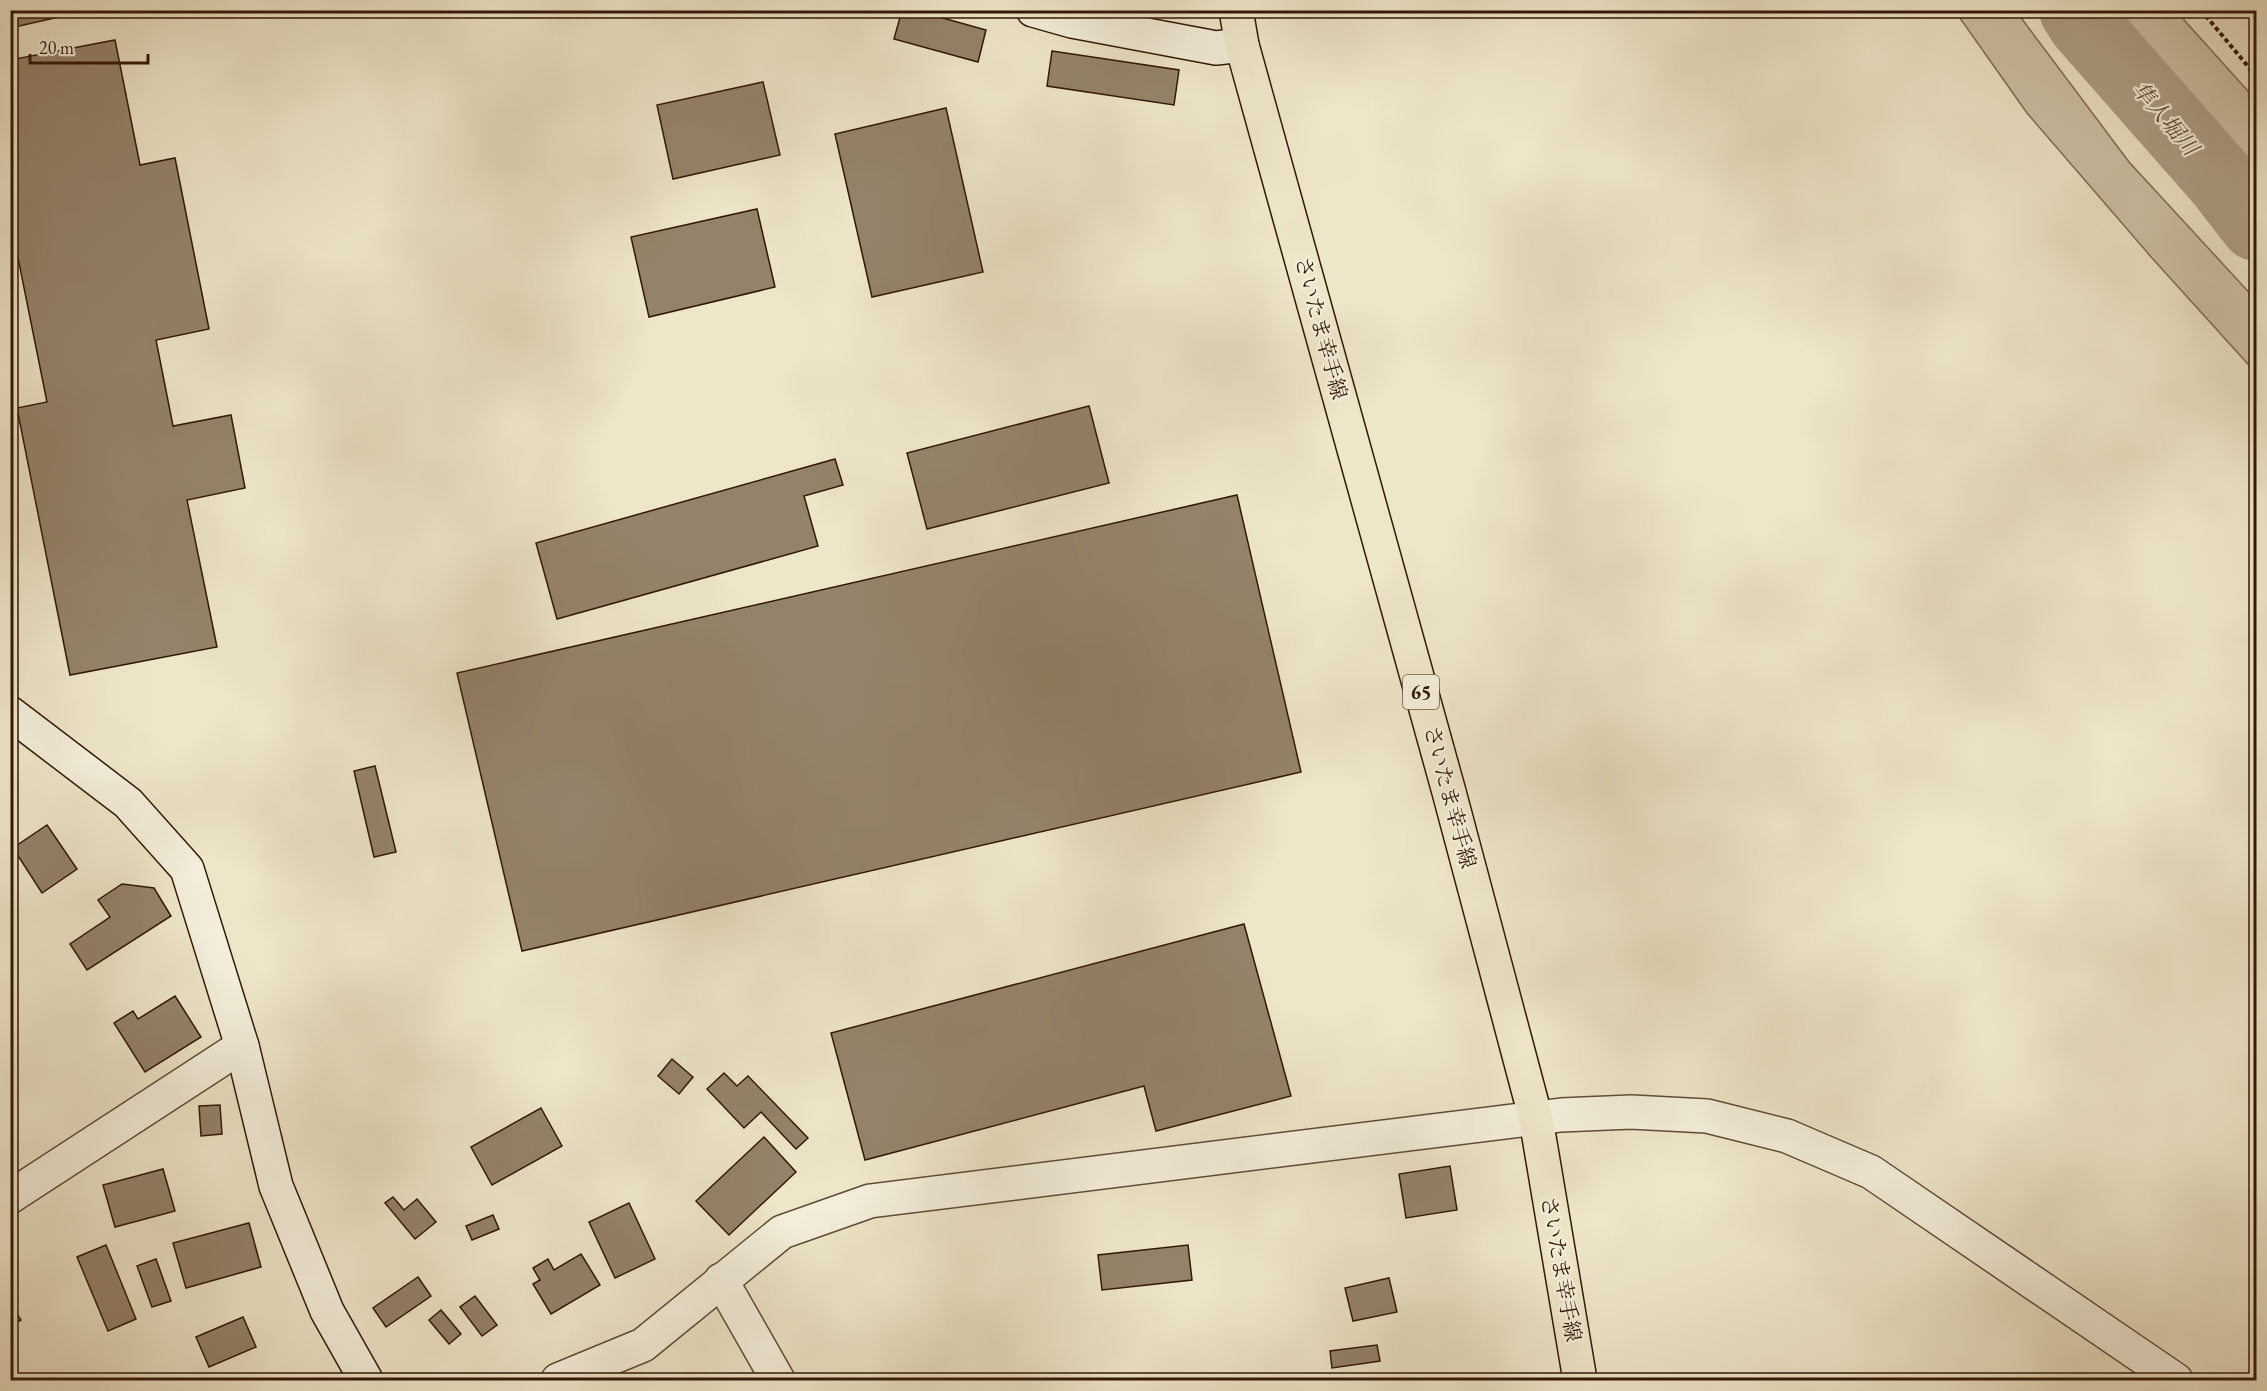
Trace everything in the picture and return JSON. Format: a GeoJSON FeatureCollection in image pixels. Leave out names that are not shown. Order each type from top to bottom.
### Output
{"type":"FeatureCollection","features":[{"type":"Feature","properties":{"kind":"main road","name":"さいたま幸手線"},"geometry":{"type":"LineString","coordinates":[[1236,10],[1242,45],[1443,769],[1536,1119],[1580,1380]]}},
{"type":"Feature","properties":{"kind":"street"},"geometry":{"type":"LineString","coordinates":[[1033,10],[1072,21],[1216,48],[1242,45]]}},
{"type":"Feature","properties":{"kind":"street"},"geometry":{"type":"LineString","coordinates":[[10,713],[128,803],[188,869],[242,1046],[276,1186],[327,1311],[366,1380]]}},
{"type":"Feature","properties":{"kind":"street"},"geometry":{"type":"LineString","coordinates":[[10,1197],[242,1046]]}},
{"type":"Feature","properties":{"kind":"street"},"geometry":{"type":"LineString","coordinates":[[558,1380],[643,1345],[782,1232],[870,1201],[1561,1115],[1631,1112],[1707,1116],[1787,1136],[1871,1172],[2176,1380]]}},
{"type":"Feature","properties":{"kind":"street"},"geometry":{"type":"LineString","coordinates":[[721,1280],[778,1380]]}},
{"type":"Feature","properties":{"kind":"path"},"geometry":{"type":"LineString","coordinates":[[2201,10],[2256,76]]}},
{"type":"Feature","properties":{"kind":"shaded area"},"geometry":{"type":"Polygon","coordinates":[[[1955,11],[2016,11],[2129,162],[2256,300],[2256,373],[2152,258],[2027,113],[1955,11]]]}},
{"type":"Feature","properties":{"kind":"shaded area"},"geometry":{"type":"Polygon","coordinates":[[[2117,11],[2176,11],[2256,100],[2256,174],[2162,70],[2117,11]]]}},
{"type":"Feature","properties":{"kind":"building"},"geometry":{"type":"Polygon","coordinates":[[[10,10],[90,10],[10,28],[10,10]]]}},
{"type":"Feature","properties":{"kind":"building"},"geometry":{"type":"Polygon","coordinates":[[[902,10],[914,10],[986,30],[978,62],[894,39],[902,10]]]}},
{"type":"Feature","properties":{"kind":"building"},"geometry":{"type":"Polygon","coordinates":[[[115,40],[140,165],[175,158],[209,329],[156,340],[173,426],[231,415],[245,488],[187,500],[217,647],[70,675],[17,408],[47,402],[10,218],[10,60],[115,40]]]}},
{"type":"Feature","properties":{"kind":"building"},"geometry":{"type":"Polygon","coordinates":[[[1052,51],[1179,70],[1174,105],[1047,86],[1052,51]]]}},
{"type":"Feature","properties":{"kind":"building"},"geometry":{"type":"Polygon","coordinates":[[[763,82],[780,155],[673,179],[657,105],[763,82]]]}},
{"type":"Feature","properties":{"kind":"building"},"geometry":{"type":"Polygon","coordinates":[[[946,108],[983,272],[872,297],[835,134],[946,108]]]}},
{"type":"Feature","properties":{"kind":"building"},"geometry":{"type":"Polygon","coordinates":[[[757,209],[775,287],[649,317],[631,237],[757,209]]]}},
{"type":"Feature","properties":{"kind":"building"},"geometry":{"type":"Polygon","coordinates":[[[1089,406],[1109,483],[927,529],[907,453],[1089,406]]]}},
{"type":"Feature","properties":{"kind":"building"},"geometry":{"type":"Polygon","coordinates":[[[835,459],[843,485],[804,496],[818,546],[557,619],[536,543],[835,459]]]}},
{"type":"Feature","properties":{"kind":"building"},"geometry":{"type":"Polygon","coordinates":[[[1237,495],[1301,772],[522,951],[457,673],[1237,495]]]}},
{"type":"Feature","properties":{"kind":"building"},"geometry":{"type":"Polygon","coordinates":[[[375,766],[396,852],[374,857],[354,771],[375,766]]]}},
{"type":"Feature","properties":{"kind":"building"},"geometry":{"type":"Polygon","coordinates":[[[47,825],[77,869],[42,893],[13,848],[47,825]]]}},
{"type":"Feature","properties":{"kind":"building"},"geometry":{"type":"Polygon","coordinates":[[[122,884],[154,888],[171,916],[87,970],[70,944],[110,917],[98,900],[122,884]]]}},
{"type":"Feature","properties":{"kind":"building"},"geometry":{"type":"Polygon","coordinates":[[[1244,924],[1291,1096],[1156,1131],[1144,1086],[865,1160],[831,1033],[1244,924]]]}},
{"type":"Feature","properties":{"kind":"building"},"geometry":{"type":"Polygon","coordinates":[[[175,996],[201,1037],[145,1072],[114,1023],[133,1011],[138,1019],[175,996]]]}},
{"type":"Feature","properties":{"kind":"building"},"geometry":{"type":"Polygon","coordinates":[[[672,1059],[693,1077],[679,1094],[658,1076],[672,1059]]]}},
{"type":"Feature","properties":{"kind":"building"},"geometry":{"type":"Polygon","coordinates":[[[724,1073],[737,1086],[748,1076],[808,1138],[796,1149],[761,1112],[744,1128],[707,1089],[724,1073]]]}},
{"type":"Feature","properties":{"kind":"building"},"geometry":{"type":"Polygon","coordinates":[[[220,1105],[222,1134],[201,1136],[199,1106],[220,1105]]]}},
{"type":"Feature","properties":{"kind":"building"},"geometry":{"type":"Polygon","coordinates":[[[541,1108],[562,1146],[492,1185],[471,1147],[541,1108]]]}},
{"type":"Feature","properties":{"kind":"building"},"geometry":{"type":"Polygon","coordinates":[[[764,1137],[796,1172],[729,1235],[696,1201],[764,1137]]]}},
{"type":"Feature","properties":{"kind":"building"},"geometry":{"type":"Polygon","coordinates":[[[1450,1166],[1457,1210],[1406,1218],[1399,1174],[1450,1166]]]}},
{"type":"Feature","properties":{"kind":"building"},"geometry":{"type":"Polygon","coordinates":[[[163,1169],[175,1211],[115,1227],[103,1185],[163,1169]]]}},
{"type":"Feature","properties":{"kind":"building"},"geometry":{"type":"Polygon","coordinates":[[[393,1197],[404,1210],[417,1199],[436,1222],[415,1239],[385,1203],[393,1197]]]}},
{"type":"Feature","properties":{"kind":"building"},"geometry":{"type":"Polygon","coordinates":[[[629,1203],[655,1259],[615,1278],[589,1222],[629,1203]]]}},
{"type":"Feature","properties":{"kind":"building"},"geometry":{"type":"Polygon","coordinates":[[[493,1215],[499,1229],[472,1240],[466,1226],[493,1215]]]}},
{"type":"Feature","properties":{"kind":"building"},"geometry":{"type":"Polygon","coordinates":[[[249,1223],[261,1267],[186,1288],[173,1243],[249,1223]]]}},
{"type":"Feature","properties":{"kind":"building"},"geometry":{"type":"Polygon","coordinates":[[[106,1245],[136,1319],[108,1331],[77,1257],[106,1245]]]}},
{"type":"Feature","properties":{"kind":"building"},"geometry":{"type":"Polygon","coordinates":[[[1188,1245],[1192,1280],[1102,1290],[1098,1255],[1188,1245]]]}},
{"type":"Feature","properties":{"kind":"building"},"geometry":{"type":"Polygon","coordinates":[[[581,1254],[600,1285],[551,1314],[533,1284],[540,1280],[533,1268],[548,1259],[554,1270],[581,1254]]]}},
{"type":"Feature","properties":{"kind":"building"},"geometry":{"type":"Polygon","coordinates":[[[156,1259],[171,1301],[152,1307],[137,1266],[156,1259]]]}},
{"type":"Feature","properties":{"kind":"building"},"geometry":{"type":"Polygon","coordinates":[[[418,1277],[431,1296],[386,1327],[373,1308],[418,1277]]]}},
{"type":"Feature","properties":{"kind":"building"},"geometry":{"type":"Polygon","coordinates":[[[1389,1278],[1397,1312],[1353,1321],[1345,1288],[1389,1278]]]}},
{"type":"Feature","properties":{"kind":"building"},"geometry":{"type":"Polygon","coordinates":[[[475,1296],[497,1325],[482,1336],[460,1307],[475,1296]]]}},
{"type":"Feature","properties":{"kind":"building"},"geometry":{"type":"Polygon","coordinates":[[[10,1303],[21,1320],[10,1327],[10,1303]]]}},
{"type":"Feature","properties":{"kind":"building"},"geometry":{"type":"Polygon","coordinates":[[[441,1310],[461,1334],[449,1344],[429,1320],[441,1310]]]}},
{"type":"Feature","properties":{"kind":"building"},"geometry":{"type":"Polygon","coordinates":[[[243,1317],[256,1347],[209,1367],[196,1337],[243,1317]]]}},
{"type":"Feature","properties":{"kind":"building"},"geometry":{"type":"Polygon","coordinates":[[[1377,1345],[1380,1361],[1332,1368],[1330,1351],[1377,1345]]]}},
{"type":"Feature","properties":{"kind":"waterway","name":"隼人堀川"},"geometry":{"type":"LineString","coordinates":[[2075,10],[2084,24],[2221,180],[2256,225]]}}]}
